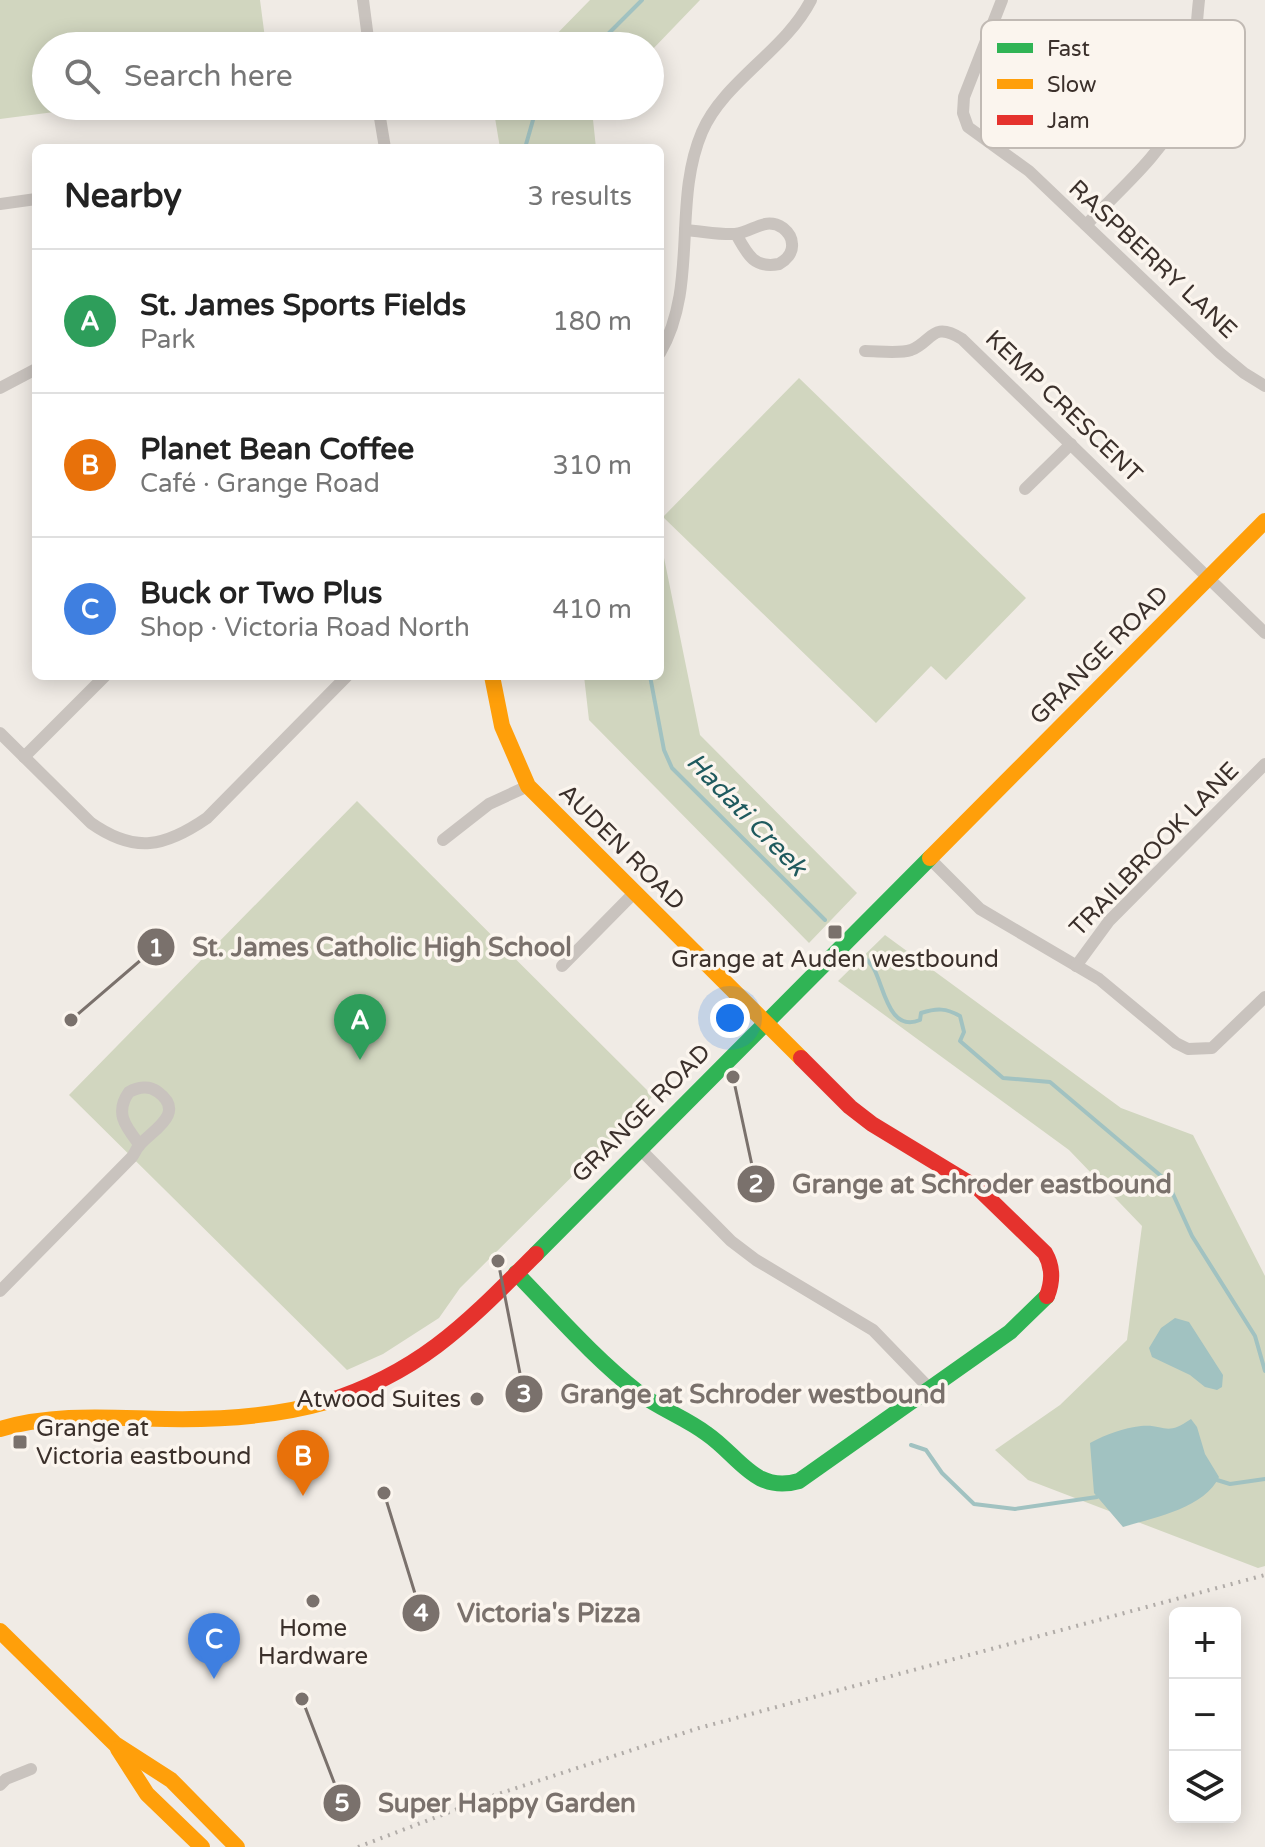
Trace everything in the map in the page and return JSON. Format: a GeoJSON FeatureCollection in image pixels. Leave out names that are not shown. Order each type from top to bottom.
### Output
{"type":"FeatureCollection","features":[{"type":"Feature","properties":{"kind":"main road","name":"GRANGE ROAD"},"geometry":{"type":"LineString","coordinates":[[0,1429],[19,1422],[58,1417],[242,1418],[275,1414],[364,1390],[411,1365],[457,1330],[516,1273],[1265,521]]}},
{"type":"Feature","properties":{"kind":"main road","name":"AUDEN ROAD"},"geometry":{"type":"LineString","coordinates":[[493,680],[502,726],[528,786],[850,1107],[872,1124],[979,1189],[1045,1253],[1051,1263],[1051,1285],[1046,1298],[1010,1332],[930,1389]]}},
{"type":"Feature","properties":{"kind":"main road"},"geometry":{"type":"LineString","coordinates":[[516,1273],[642,1395],[709,1434],[759,1480],[774,1486],[789,1486],[799,1481],[930,1389]]}},
{"type":"Feature","properties":{"kind":"main road"},"geometry":{"type":"LineString","coordinates":[[0,1631],[115,1744],[171,1780],[237,1847]]}},
{"type":"Feature","properties":{"kind":"main road"},"geometry":{"type":"LineString","coordinates":[[115,1744],[147,1794],[202,1847]]}},
{"type":"Feature","properties":{"kind":"street"},"geometry":{"type":"LineString","coordinates":[[363,0],[367,32]]}},
{"type":"Feature","properties":{"kind":"street"},"geometry":{"type":"LineString","coordinates":[[664,344],[674,321],[680,291],[693,157],[704,128],[727,96],[787,36],[811,0]]}},
{"type":"Feature","properties":{"kind":"street","name":"RASPBERRY LANE"},"geometry":{"type":"LineString","coordinates":[[994,20],[1002,0]]}},
{"type":"Feature","properties":{"kind":"street"},"geometry":{"type":"LineString","coordinates":[[1197,20],[1199,0]]}},
{"type":"Feature","properties":{"kind":"street","name":"RASPBERRY LANE"},"geometry":{"type":"LineString","coordinates":[[981,54],[964,97],[963,113],[968,127],[981,136]]}},
{"type":"Feature","properties":{"kind":"street"},"geometry":{"type":"LineString","coordinates":[[380,120],[384,144]]}},
{"type":"Feature","properties":{"kind":"street","name":"RASPBERRY LANE"},"geometry":{"type":"LineString","coordinates":[[997,148],[1029,171],[1220,353],[1265,386]]}},
{"type":"Feature","properties":{"kind":"street"},"geometry":{"type":"LineString","coordinates":[[1086,225],[1158,148]]}},
{"type":"Feature","properties":{"kind":"street"},"geometry":{"type":"LineString","coordinates":[[0,204],[32,200]]}},
{"type":"Feature","properties":{"kind":"street"},"geometry":{"type":"LineString","coordinates":[[685,230],[736,234],[759,224],[770,223],[780,226],[789,234],[791,253],[779,264],[762,265],[747,255],[736,234]]}},
{"type":"Feature","properties":{"kind":"street","name":"KEMP CRESCENT"},"geometry":{"type":"LineString","coordinates":[[865,351],[911,350],[927,337],[942,332],[952,332],[962,339],[1265,633]]}},
{"type":"Feature","properties":{"kind":"street"},"geometry":{"type":"LineString","coordinates":[[0,388],[32,371]]}},
{"type":"Feature","properties":{"kind":"street"},"geometry":{"type":"LineString","coordinates":[[1025,489],[1071,444]]}},
{"type":"Feature","properties":{"kind":"street"},"geometry":{"type":"LineString","coordinates":[[24,757],[101,680]]}},
{"type":"Feature","properties":{"kind":"street"},"geometry":{"type":"LineString","coordinates":[[0,733],[91,823],[113,838],[136,843],[159,842],[185,833],[207,818],[343,680]]}},
{"type":"Feature","properties":{"kind":"street","name":"TRAILBROOK LANE"},"geometry":{"type":"LineString","coordinates":[[1076,966],[1109,921],[1265,764]]}},
{"type":"Feature","properties":{"kind":"street"},"geometry":{"type":"LineString","coordinates":[[443,840],[489,804],[528,786]]}},
{"type":"Feature","properties":{"kind":"street"},"geometry":{"type":"LineString","coordinates":[[930,859],[980,909],[1116,992],[1176,1043],[1188,1049],[1212,1048],[1265,997]]}},
{"type":"Feature","properties":{"kind":"street"},"geometry":{"type":"LineString","coordinates":[[562,966],[634,893]]}},
{"type":"Feature","properties":{"kind":"street"},"geometry":{"type":"LineString","coordinates":[[0,1291],[132,1157],[139,1144],[160,1128],[168,1116],[164,1097],[141,1087],[129,1092],[122,1107],[122,1120],[139,1144]]}},
{"type":"Feature","properties":{"kind":"street"},"geometry":{"type":"LineString","coordinates":[[639,1148],[731,1241],[756,1260],[873,1330],[930,1389]]}},
{"type":"Feature","properties":{"kind":"street"},"geometry":{"type":"LineString","coordinates":[[0,1785],[6,1779],[31,1769]]}},
{"type":"Feature","properties":{"kind":"green space"},"geometry":{"type":"Polygon","coordinates":[[[0,0],[260,0],[264,32],[32,32],[32,115],[0,119],[0,0]]]}},
{"type":"Feature","properties":{"kind":"green space"},"geometry":{"type":"Polygon","coordinates":[[[590,0],[700,0],[664,37],[664,32],[559,32],[590,0]]]}},
{"type":"Feature","properties":{"kind":"green space"},"geometry":{"type":"Polygon","coordinates":[[[495,120],[593,120],[596,144],[499,144],[495,120]]]}},
{"type":"Feature","properties":{"kind":"green space"},"geometry":{"type":"Polygon","coordinates":[[[799,378],[1026,598],[946,680],[931,666],[876,723],[664,516],[799,378]]]}},
{"type":"Feature","properties":{"kind":"green space"},"geometry":{"type":"Polygon","coordinates":[[[664,558],[700,735],[857,893],[809,943],[589,720],[584,680],[664,680],[664,558]]]}},
{"type":"Feature","properties":{"kind":"green space"},"geometry":{"type":"Polygon","coordinates":[[[357,801],[653,1096],[460,1288],[439,1318],[383,1354],[347,1370],[69,1095],[357,801]]]}},
{"type":"Feature","properties":{"kind":"green space"},"geometry":{"type":"Polygon","coordinates":[[[885,935],[1121,1108],[1193,1135],[1265,1276],[1265,1566],[1258,1568],[1028,1480],[995,1450],[1060,1405],[1127,1340],[1142,1226],[1069,1150],[838,981],[885,935]]]}},
{"type":"Feature","properties":{"kind":"water"},"geometry":{"type":"Polygon","coordinates":[[[1175,1318],[1189,1322],[1223,1375],[1222,1387],[1217,1390],[1205,1387],[1190,1375],[1152,1357],[1149,1348],[1161,1328],[1175,1318]]]}},
{"type":"Feature","properties":{"kind":"water"},"geometry":{"type":"Polygon","coordinates":[[[1191,1419],[1197,1427],[1205,1454],[1219,1477],[1212,1488],[1190,1504],[1123,1527],[1094,1493],[1090,1443],[1128,1428],[1149,1426],[1170,1429],[1191,1419]]]}},
{"type":"Feature","properties":{"kind":"waterway","name":"Hadati Creek"},"geometry":{"type":"LineString","coordinates":[[610,32],[642,0]]}},
{"type":"Feature","properties":{"kind":"waterway","name":"Hadati Creek"},"geometry":{"type":"LineString","coordinates":[[526,144],[533,120]]}},
{"type":"Feature","properties":{"kind":"waterway","name":"Hadati Creek"},"geometry":{"type":"LineString","coordinates":[[651,680],[664,750],[672,768],[825,920]]}},
{"type":"Feature","properties":{"kind":"waterway","name":"Hadati Creek"},"geometry":{"type":"LineString","coordinates":[[861,954],[873,967],[889,1006],[901,1020],[920,1020],[921,1013],[937,1010],[960,1016],[964,1032],[960,1041],[1003,1078],[1050,1082],[1167,1181],[1192,1236],[1255,1336],[1265,1371]]}},
{"type":"Feature","properties":{"kind":"waterway"},"geometry":{"type":"LineString","coordinates":[[911,1445],[926,1450],[942,1473],[974,1504],[1015,1509],[1097,1497]]}},
{"type":"Feature","properties":{"kind":"waterway"},"geometry":{"type":"LineString","coordinates":[[1217,1480],[1230,1484],[1265,1479]]}},
{"type":"Feature","properties":{"kind":"railway"},"geometry":{"type":"LineString","coordinates":[[358,1847],[489,1797],[699,1728],[1265,1575]]}},
{"type":"Feature","properties":{"kind":"traffic: fast"},"geometry":{"type":"LineString","coordinates":[[536,1254],[930,858]]}},
{"type":"Feature","properties":{"kind":"traffic: fast"},"geometry":{"type":"LineString","coordinates":[[516,1273],[591,1350],[639,1393],[707,1434],[759,1478],[784,1484],[799,1481],[1010,1332],[1047,1296]]}},
{"type":"Feature","properties":{"kind":"traffic: slow"},"geometry":{"type":"LineString","coordinates":[[930,858],[1265,521]]}},
{"type":"Feature","properties":{"kind":"traffic: slow"},"geometry":{"type":"LineString","coordinates":[[493,680],[502,726],[528,786],[801,1058]]}},
{"type":"Feature","properties":{"kind":"traffic: slow"},"geometry":{"type":"LineString","coordinates":[[0,1429],[62,1419],[227,1418],[287,1411],[326,1402]]}},
{"type":"Feature","properties":{"kind":"traffic: slow"},"geometry":{"type":"LineString","coordinates":[[0,1631],[115,1744],[171,1780],[237,1847]]}},
{"type":"Feature","properties":{"kind":"traffic: slow"},"geometry":{"type":"LineString","coordinates":[[118,1749],[147,1794],[202,1847]]}},
{"type":"Feature","properties":{"kind":"traffic: jam"},"geometry":{"type":"LineString","coordinates":[[801,1058],[850,1107],[872,1124],[979,1189],[1045,1253],[1051,1274],[1047,1296]]}},
{"type":"Feature","properties":{"kind":"traffic: jam"},"geometry":{"type":"LineString","coordinates":[[326,1402],[389,1376],[441,1343],[536,1254]]}},
{"type":"Feature","properties":{"kind":"place","name":"Grange at Auden westbound"},"geometry":{"type":"Point","coordinates":[835,932]}},
{"type":"Feature","properties":{"kind":"place","name":"St. James Catholic High School"},"geometry":{"type":"Point","coordinates":[71,1020]}},
{"type":"Feature","properties":{"kind":"place","name":"St. James Sports Fields"},"geometry":{"type":"Point","coordinates":[360,1060]}},
{"type":"Feature","properties":{"kind":"place","name":"Grange at Schroder eastbound"},"geometry":{"type":"Point","coordinates":[733,1077]}},
{"type":"Feature","properties":{"kind":"place","name":"Grange at Schroder westbound"},"geometry":{"type":"Point","coordinates":[498,1261]}},
{"type":"Feature","properties":{"kind":"place","name":"Atwood Suites"},"geometry":{"type":"Point","coordinates":[477,1399]}},
{"type":"Feature","properties":{"kind":"place","name":"Grange at Victoria eastbound"},"geometry":{"type":"Point","coordinates":[20,1442]}},
{"type":"Feature","properties":{"kind":"place","name":"Victoria's Pizza"},"geometry":{"type":"Point","coordinates":[384,1493]}},
{"type":"Feature","properties":{"kind":"place","name":"Planet Bean Coffee"},"geometry":{"type":"Point","coordinates":[303,1496]}},
{"type":"Feature","properties":{"kind":"place","name":"Home Hardware"},"geometry":{"type":"Point","coordinates":[313,1601]}},
{"type":"Feature","properties":{"kind":"place","name":"Buck or Two Plus"},"geometry":{"type":"Point","coordinates":[214,1679]}},
{"type":"Feature","properties":{"kind":"place","name":"Super Happy Garden"},"geometry":{"type":"Point","coordinates":[302,1699]}}]}
